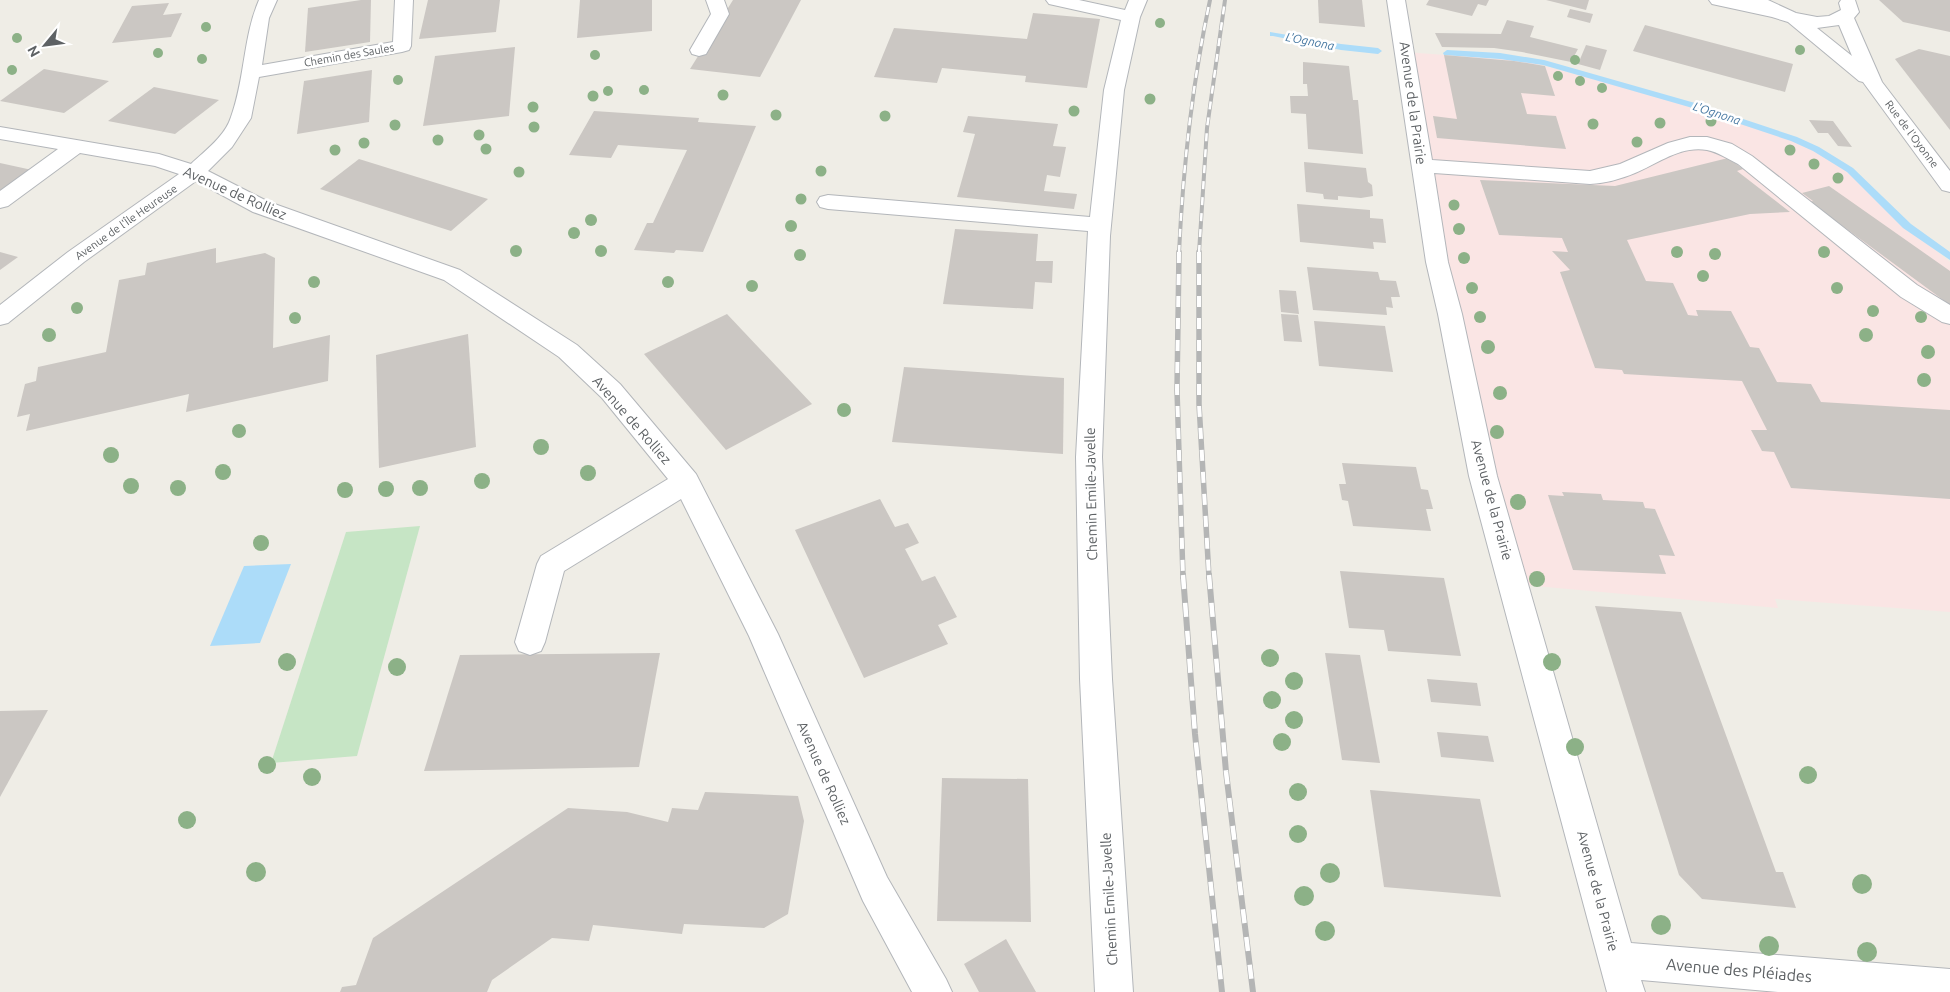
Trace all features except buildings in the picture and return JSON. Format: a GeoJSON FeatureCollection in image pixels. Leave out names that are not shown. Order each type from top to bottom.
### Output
{"type":"FeatureCollection","features":[{"type":"Feature","properties":{"kind":"street","name":"Avenue de l'Île Heureuse"},"geometry":{"type":"LineString","coordinates":[[0,317],[76,257],[195,172],[224,143],[241,118],[260,18],[268,0]]}},
{"type":"Feature","properties":{"kind":"street","name":"Chemin des Saules"},"geometry":{"type":"LineString","coordinates":[[251,73],[402,46],[404,0]]}},
{"type":"Feature","properties":{"kind":"street"},"geometry":{"type":"LineString","coordinates":[[699,50],[720,14],[715,0]]}},
{"type":"Feature","properties":{"kind":"street"},"geometry":{"type":"LineString","coordinates":[[1055,0],[1134,8]]}},
{"type":"Feature","properties":{"kind":"street","name":"Avenue de la Prairie"},"geometry":{"type":"LineString","coordinates":[[1396,0],[1437,262],[1450,314],[1483,476],[1621,976]]}},
{"type":"Feature","properties":{"kind":"street"},"geometry":{"type":"LineString","coordinates":[[1718,0],[1818,22],[1838,20],[1846,9]]}},
{"type":"Feature","properties":{"kind":"street"},"geometry":{"type":"LineString","coordinates":[[1757,0],[1776,12]]}},
{"type":"Feature","properties":{"kind":"street","name":"Chemin Emile-Javelle"},"geometry":{"type":"LineString","coordinates":[[1114,992],[1096,679],[1089,457],[1100,225],[1114,90],[1134,8]]}},
{"type":"Feature","properties":{"kind":"street","name":"Rue de l'Oyonne"},"geometry":{"type":"LineString","coordinates":[[1846,9],[1873,83]]}},
{"type":"Feature","properties":{"kind":"street","name":"Rue de l'Oyonne"},"geometry":{"type":"LineString","coordinates":[[1793,18],[1873,83],[1950,185]]}},
{"type":"Feature","properties":{"kind":"street","name":"Avenue de Rolliez"},"geometry":{"type":"LineString","coordinates":[[0,133],[159,160],[195,172],[261,207],[452,275],[568,351],[611,391],[686,482],[763,634],[874,889],[933,992]]}},
{"type":"Feature","properties":{"kind":"street"},"geometry":{"type":"LineString","coordinates":[[1422,166],[1569,177],[1598,177],[1621,171],[1680,144],[1698,142],[1716,145],[1734,152],[1745,160],[1909,290],[1950,316]]}},
{"type":"Feature","properties":{"kind":"street"},"geometry":{"type":"LineString","coordinates":[[0,201],[77,145]]}},
{"type":"Feature","properties":{"kind":"street"},"geometry":{"type":"LineString","coordinates":[[1928,156],[1950,161]]}},
{"type":"Feature","properties":{"kind":"street"},"geometry":{"type":"LineString","coordinates":[[828,202],[1100,225]]}},
{"type":"Feature","properties":{"kind":"street"},"geometry":{"type":"LineString","coordinates":[[530,642],[551,564],[686,482]]}},
{"type":"Feature","properties":{"kind":"street","name":"Avenue des Pléiades"},"geometry":{"type":"LineString","coordinates":[[1621,976],[1950,988]]}},
{"type":"Feature","properties":{"kind":"shaded area"},"geometry":{"type":"Polygon","coordinates":[[[1405,52],[1526,61],[1691,106],[1790,139],[1838,163],[1858,179],[1906,227],[1950,262],[1950,612],[1775,599],[1778,608],[1514,584],[1483,476],[1405,52]]]}},
{"type":"Feature","properties":{"kind":"green space"},"geometry":{"type":"Polygon","coordinates":[[[420,526],[357,756],[271,763],[346,532],[420,526]]]}},
{"type":"Feature","properties":{"kind":"water"},"geometry":{"type":"Polygon","coordinates":[[[291,564],[260,643],[210,646],[244,566],[291,564]]]}},
{"type":"Feature","properties":{"kind":"waterway","name":"L'Ognona"},"geometry":{"type":"LineString","coordinates":[[1273,34],[1341,47],[1378,51]]}},
{"type":"Feature","properties":{"kind":"waterway","name":"L'Ognona"},"geometry":{"type":"LineString","coordinates":[[1447,53],[1500,56],[1544,63],[1692,105],[1794,139],[1816,149],[1850,170],[1907,226],[1950,257]]}},
{"type":"Feature","properties":{"kind":"railway"},"geometry":{"type":"LineString","coordinates":[[1179,253],[1189,126],[1210,0]]}},
{"type":"Feature","properties":{"kind":"railway"},"geometry":{"type":"LineString","coordinates":[[1199,253],[1207,128],[1225,0]]}},
{"type":"Feature","properties":{"kind":"railway"},"geometry":{"type":"LineString","coordinates":[[1179,252],[1177,390],[1183,577]]}},
{"type":"Feature","properties":{"kind":"railway"},"geometry":{"type":"LineString","coordinates":[[1199,253],[1199,404],[1209,577]]}},
{"type":"Feature","properties":{"kind":"railway"},"geometry":{"type":"LineString","coordinates":[[1183,575],[1195,734],[1222,992]]}},
{"type":"Feature","properties":{"kind":"railway"},"geometry":{"type":"LineString","coordinates":[[1209,575],[1226,772],[1253,992]]}}]}
